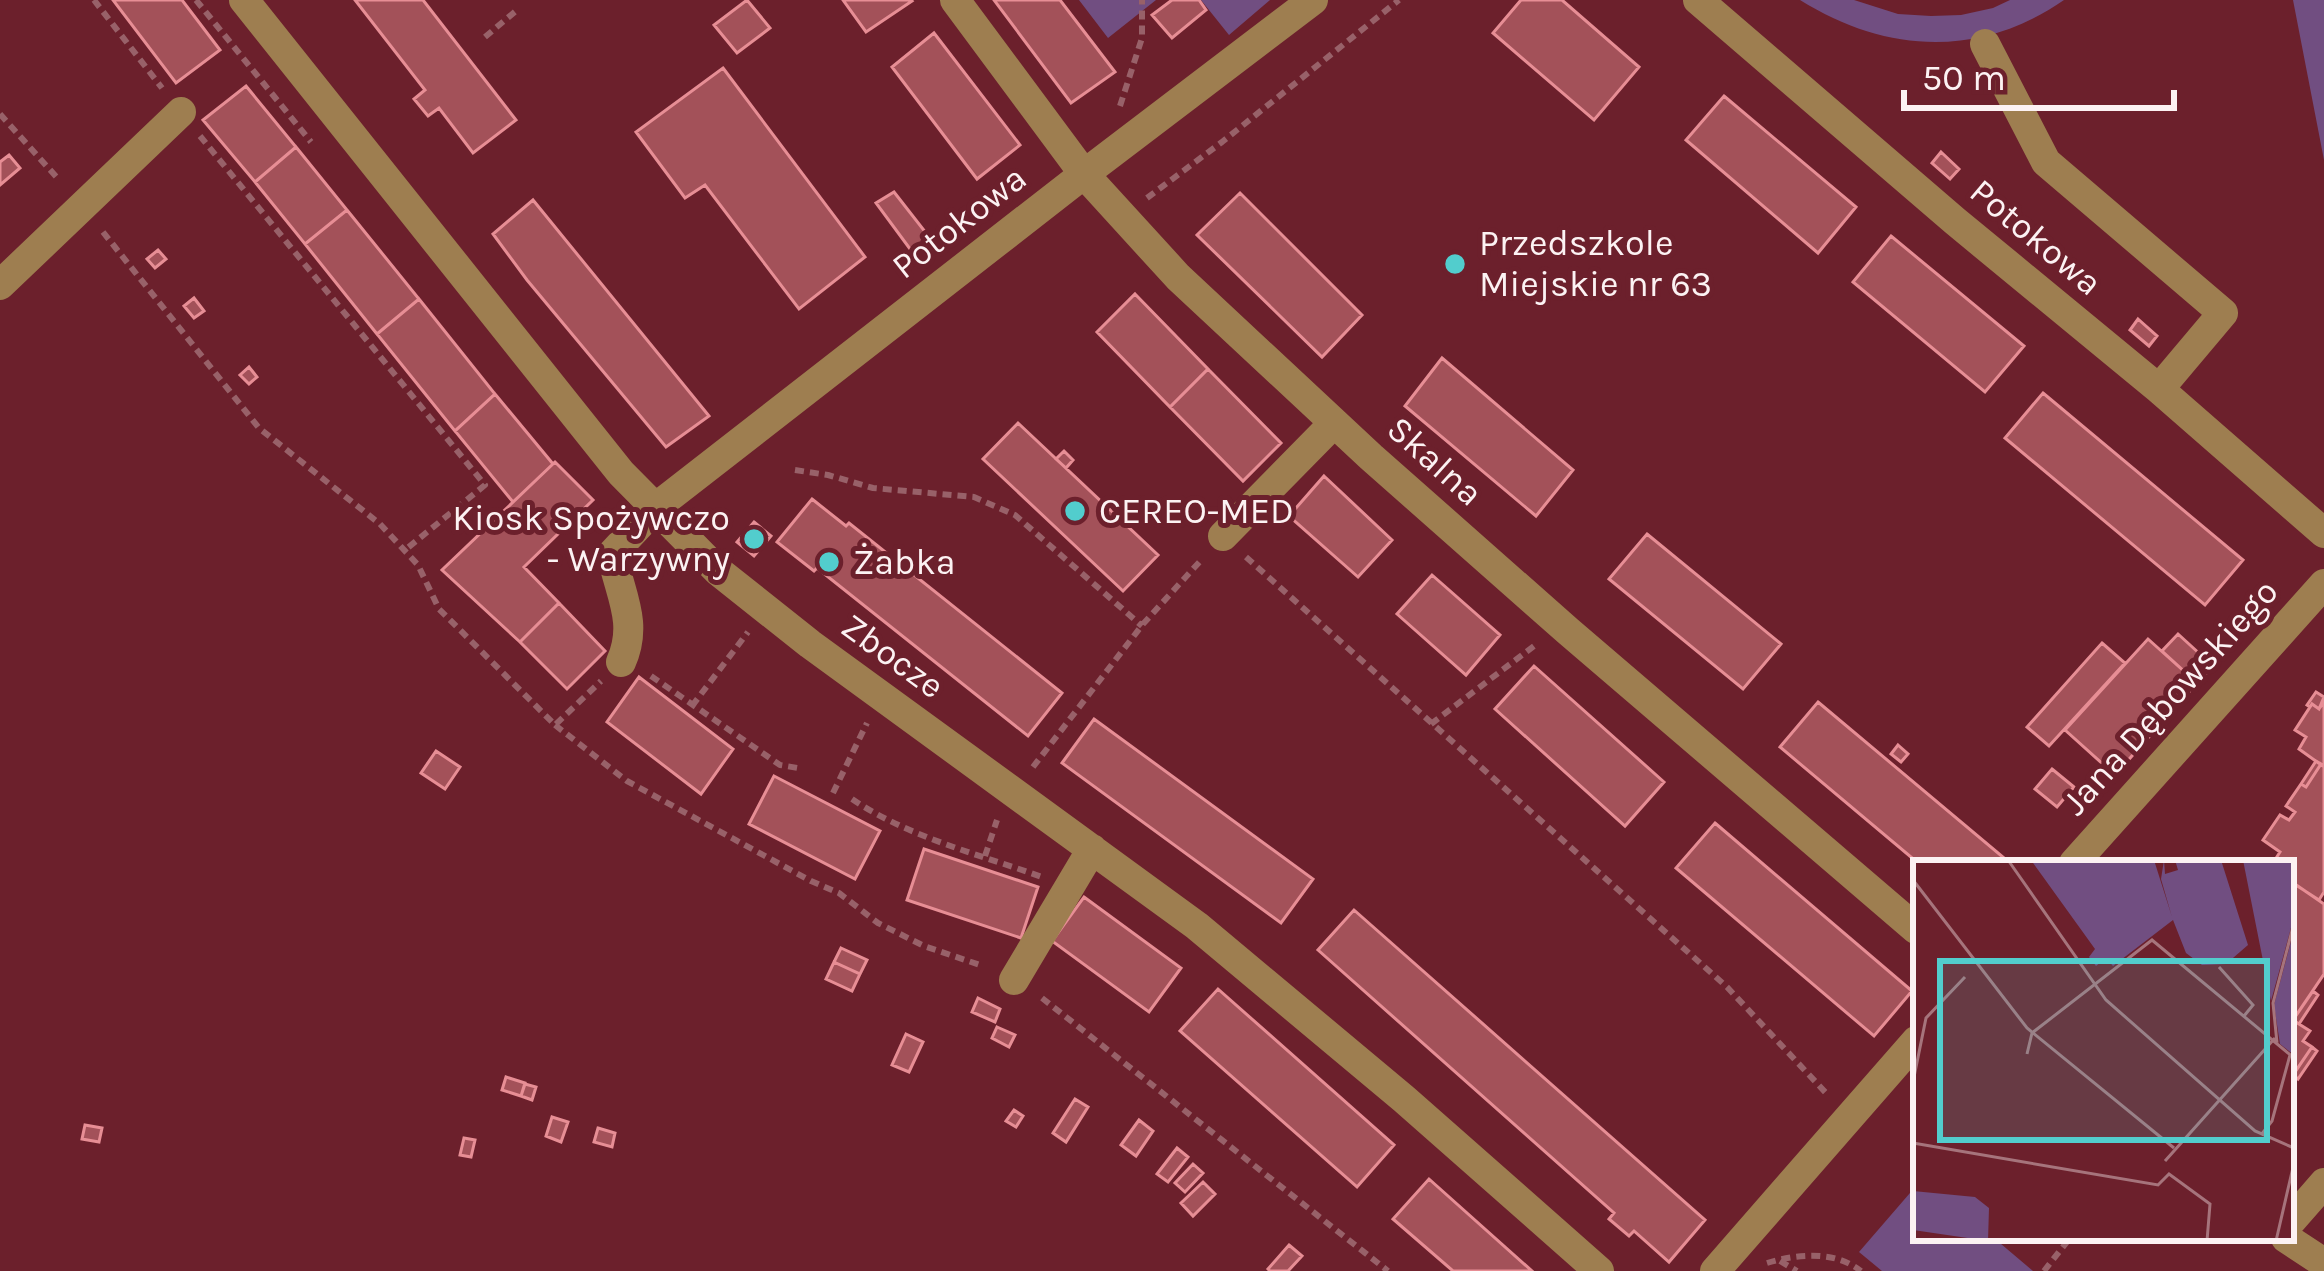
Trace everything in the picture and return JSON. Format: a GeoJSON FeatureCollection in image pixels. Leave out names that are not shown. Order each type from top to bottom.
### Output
{"type":"FeatureCollection","features":[{"type":"Feature","properties":{"kind":"street","name":"Zbocze"},"geometry":{"type":"LineString","coordinates":[[244,0],[621,473],[718,571],[810,644],[1198,926],[1599,1271]]}},
{"type":"Feature","properties":{"kind":"street","name":"Skalna"},"geometry":{"type":"LineString","coordinates":[[955,0],[1084,174],[1178,277],[1568,632],[1913,926]]}},
{"type":"Feature","properties":{"kind":"street","name":"Potokowa"},"geometry":{"type":"LineString","coordinates":[[622,659],[630,621],[613,554],[656,508],[1313,0]]}},
{"type":"Feature","properties":{"kind":"street","name":"Potokowa"},"geometry":{"type":"LineString","coordinates":[[1698,0],[2324,533]]}},
{"type":"Feature","properties":{"kind":"street"},"geometry":{"type":"LineString","coordinates":[[1985,44],[2046,162],[2223,313],[2158,389]]}},
{"type":"Feature","properties":{"kind":"street"},"geometry":{"type":"LineString","coordinates":[[0,285],[181,112]]}},
{"type":"Feature","properties":{"kind":"street"},"geometry":{"type":"LineString","coordinates":[[1223,536],[1334,423]]}},
{"type":"Feature","properties":{"kind":"street","name":"Jana Dębowskiego"},"geometry":{"type":"LineString","coordinates":[[2077,860],[2324,584]]}},
{"type":"Feature","properties":{"kind":"street"},"geometry":{"type":"LineString","coordinates":[[1014,980],[1092,849]]}},
{"type":"Feature","properties":{"kind":"street"},"geometry":{"type":"LineString","coordinates":[[1715,1271],[1913,1044]]}},
{"type":"Feature","properties":{"kind":"street"},"geometry":{"type":"LineString","coordinates":[[2294,1218],[2324,1184]]}},
{"type":"Feature","properties":{"kind":"street"},"geometry":{"type":"LineString","coordinates":[[2290,1241],[2324,1263]]}},
{"type":"Feature","properties":{"kind":"path"},"geometry":{"type":"LineString","coordinates":[[94,0],[485,485],[405,550]]}},
{"type":"Feature","properties":{"kind":"path"},"geometry":{"type":"LineString","coordinates":[[1121,105],[1142,38],[1142,0]]}},
{"type":"Feature","properties":{"kind":"path"},"geometry":{"type":"LineString","coordinates":[[485,37],[517,10]]}},
{"type":"Feature","properties":{"kind":"path"},"geometry":{"type":"LineString","coordinates":[[0,114],[82,205],[260,428],[380,524],[418,565],[439,609],[555,725],[622,659],[780,765],[798,768]]}},
{"type":"Feature","properties":{"kind":"path"},"geometry":{"type":"LineString","coordinates":[[795,470],[873,488],[974,497],[997,505],[1015,515],[1142,626]]}},
{"type":"Feature","properties":{"kind":"path"},"geometry":{"type":"LineString","coordinates":[[1024,779],[1142,626],[1223,536],[1727,987],[1849,1118]]}},
{"type":"Feature","properties":{"kind":"path"},"geometry":{"type":"LineString","coordinates":[[692,706],[753,625]]}},
{"type":"Feature","properties":{"kind":"path"},"geometry":{"type":"LineString","coordinates":[[1431,724],[1547,637]]}},
{"type":"Feature","properties":{"kind":"path"},"geometry":{"type":"LineString","coordinates":[[833,793],[872,715]]}},
{"type":"Feature","properties":{"kind":"path"},"geometry":{"type":"LineString","coordinates":[[852,799],[917,833],[1068,886]]}},
{"type":"Feature","properties":{"kind":"path"},"geometry":{"type":"LineString","coordinates":[[985,856],[1000,811]]}},
{"type":"Feature","properties":{"kind":"path"},"geometry":{"type":"LineString","coordinates":[[2044,1271],[2068,1241]]}},
{"type":"Feature","properties":{"kind":"path"},"geometry":{"type":"LineString","coordinates":[[1754,1269],[1803,1256],[1831,1257],[1861,1271]]}},
{"type":"Feature","properties":{"kind":"path"},"geometry":{"type":"LineString","coordinates":[[1778,1260],[1797,1271]]}},
{"type":"Feature","properties":{"kind":"shaded area"},"geometry":{"type":"Polygon","coordinates":[[[1079,0],[1156,0],[1108,38],[1079,0]]]}},
{"type":"Feature","properties":{"kind":"shaded area"},"geometry":{"type":"Polygon","coordinates":[[[1201,0],[1270,0],[1229,35],[1201,0]]]}},
{"type":"Feature","properties":{"kind":"shaded area"},"geometry":{"type":"Polygon","coordinates":[[[1800,0],[1854,0],[1898,14],[1931,16],[1961,15],[2010,0],[2064,0],[1999,32],[1932,42],[1865,31],[1800,0]]]}},
{"type":"Feature","properties":{"kind":"shaded area"},"geometry":{"type":"Polygon","coordinates":[[[2293,0],[2324,0],[2324,160],[2293,0]]]}},
{"type":"Feature","properties":{"kind":"shaded area"},"geometry":{"type":"Polygon","coordinates":[[[1913,1189],[1913,1241],[1998,1241],[2033,1271],[1882,1271],[1859,1252],[1913,1189]]]}},
{"type":"Feature","properties":{"kind":"building"},"geometry":{"type":"Polygon","coordinates":[[[113,0],[182,0],[220,50],[176,83],[113,0]]]}},
{"type":"Feature","properties":{"kind":"building"},"geometry":{"type":"Polygon","coordinates":[[[355,0],[423,0],[516,120],[473,153],[439,108],[428,116],[414,99],[425,90],[355,0]]]}},
{"type":"Feature","properties":{"kind":"building"},"geometry":{"type":"Polygon","coordinates":[[[747,0],[770,28],[737,53],[714,25],[747,0]]]}},
{"type":"Feature","properties":{"kind":"building"},"geometry":{"type":"Polygon","coordinates":[[[843,0],[911,0],[912,1],[866,32],[843,0]]]}},
{"type":"Feature","properties":{"kind":"building"},"geometry":{"type":"Polygon","coordinates":[[[994,0],[1060,0],[1115,72],[1071,103],[994,0]]]}},
{"type":"Feature","properties":{"kind":"building"},"geometry":{"type":"Polygon","coordinates":[[[1172,0],[1199,0],[1206,10],[1172,38],[1152,15],[1172,0]]]}},
{"type":"Feature","properties":{"kind":"building"},"geometry":{"type":"Polygon","coordinates":[[[1521,0],[1562,0],[1639,67],[1594,120],[1493,33],[1521,0]]]}},
{"type":"Feature","properties":{"kind":"building"},"geometry":{"type":"Polygon","coordinates":[[[934,33],[1020,145],[977,179],[892,67],[934,33]]]}},
{"type":"Feature","properties":{"kind":"building"},"geometry":{"type":"Polygon","coordinates":[[[723,68],[865,257],[799,309],[705,185],[685,198],[636,132],[723,68]]]}},
{"type":"Feature","properties":{"kind":"building"},"geometry":{"type":"Polygon","coordinates":[[[246,86],[296,147],[255,182],[203,120],[246,86]]]}},
{"type":"Feature","properties":{"kind":"building"},"geometry":{"type":"Polygon","coordinates":[[[1724,96],[1856,207],[1818,253],[1686,140],[1724,96]]]}},
{"type":"Feature","properties":{"kind":"building"},"geometry":{"type":"Polygon","coordinates":[[[296,147],[347,210],[305,244],[255,182],[296,147]]]}},
{"type":"Feature","properties":{"kind":"building"},"geometry":{"type":"Polygon","coordinates":[[[1941,152],[1959,169],[1950,179],[1932,163],[1941,152]]]}},
{"type":"Feature","properties":{"kind":"building"},"geometry":{"type":"Polygon","coordinates":[[[9,155],[20,168],[0,185],[0,162],[9,155]]]}},
{"type":"Feature","properties":{"kind":"building"},"geometry":{"type":"Polygon","coordinates":[[[894,192],[930,238],[913,253],[876,203],[894,192]]]}},
{"type":"Feature","properties":{"kind":"building"},"geometry":{"type":"Polygon","coordinates":[[[1240,193],[1362,315],[1322,357],[1197,235],[1240,193]]]}},
{"type":"Feature","properties":{"kind":"building"},"geometry":{"type":"Polygon","coordinates":[[[533,200],[709,416],[666,447],[493,234],[533,200]]]}},
{"type":"Feature","properties":{"kind":"building"},"geometry":{"type":"Polygon","coordinates":[[[347,210],[419,299],[377,334],[305,244],[347,210]]]}},
{"type":"Feature","properties":{"kind":"building"},"geometry":{"type":"Polygon","coordinates":[[[1891,236],[2024,346],[1985,392],[1853,282],[1891,236]]]}},
{"type":"Feature","properties":{"kind":"building"},"geometry":{"type":"Polygon","coordinates":[[[158,250],[166,259],[155,268],[147,259],[158,250]]]}},
{"type":"Feature","properties":{"kind":"building"},"geometry":{"type":"Polygon","coordinates":[[[1135,294],[1208,369],[1170,407],[1097,332],[1135,294]]]}},
{"type":"Feature","properties":{"kind":"building"},"geometry":{"type":"Polygon","coordinates":[[[194,298],[204,311],[194,318],[184,306],[194,298]]]}},
{"type":"Feature","properties":{"kind":"building"},"geometry":{"type":"Polygon","coordinates":[[[419,299],[495,394],[455,431],[377,334],[419,299]]]}},
{"type":"Feature","properties":{"kind":"building"},"geometry":{"type":"Polygon","coordinates":[[[2138,319],[2157,336],[2149,346],[2130,330],[2138,319]]]}},
{"type":"Feature","properties":{"kind":"building"},"geometry":{"type":"Polygon","coordinates":[[[1442,358],[1573,470],[1536,516],[1405,406],[1442,358]]]}},
{"type":"Feature","properties":{"kind":"building"},"geometry":{"type":"Polygon","coordinates":[[[249,367],[257,377],[249,384],[240,375],[249,367]]]}},
{"type":"Feature","properties":{"kind":"building"},"geometry":{"type":"Polygon","coordinates":[[[1208,369],[1281,443],[1243,481],[1170,407],[1208,369]]]}},
{"type":"Feature","properties":{"kind":"building"},"geometry":{"type":"Polygon","coordinates":[[[2043,393],[2243,560],[2205,605],[2005,438],[2043,393]]]}},
{"type":"Feature","properties":{"kind":"building"},"geometry":{"type":"Polygon","coordinates":[[[495,394],[553,464],[513,502],[455,431],[495,394]]]}},
{"type":"Feature","properties":{"kind":"building","name":"CEREO-MED"},"geometry":{"type":"Polygon","coordinates":[[[1018,423],[1158,555],[1123,591],[983,459],[1018,423]]]}},
{"type":"Feature","properties":{"kind":"building"},"geometry":{"type":"Polygon","coordinates":[[[1064,451],[1073,460],[1066,468],[1056,459],[1064,451]]]}},
{"type":"Feature","properties":{"kind":"building"},"geometry":{"type":"Polygon","coordinates":[[[555,462],[593,500],[524,567],[559,603],[520,642],[442,570],[555,462]]]}},
{"type":"Feature","properties":{"kind":"building"},"geometry":{"type":"Polygon","coordinates":[[[1324,476],[1392,540],[1358,577],[1289,516],[1324,476]]]}},
{"type":"Feature","properties":{"kind":"building"},"geometry":{"type":"Polygon","coordinates":[[[812,499],[846,526],[849,523],[1062,693],[1028,736],[817,568],[814,571],[777,542],[812,499]]]}},
{"type":"Feature","properties":{"kind":"building","name":"Kiosk Spożywczo - Warzywny"},"geometry":{"type":"Polygon","coordinates":[[[754,522],[771,536],[754,556],[737,542],[754,522]]]}},
{"type":"Feature","properties":{"kind":"building"},"geometry":{"type":"Polygon","coordinates":[[[1647,534],[1781,644],[1743,689],[1609,579],[1647,534]]]}},
{"type":"Feature","properties":{"kind":"building"},"geometry":{"type":"Polygon","coordinates":[[[1432,575],[1500,635],[1466,675],[1397,614],[1432,575]]]}},
{"type":"Feature","properties":{"kind":"building"},"geometry":{"type":"Polygon","coordinates":[[[559,603],[605,651],[567,689],[520,642],[559,603]]]}},
{"type":"Feature","properties":{"kind":"building"},"geometry":{"type":"Polygon","coordinates":[[[2178,634],[2213,666],[2197,683],[2162,651],[2178,634]]]}},
{"type":"Feature","properties":{"kind":"building"},"geometry":{"type":"Polygon","coordinates":[[[2148,639],[2197,683],[2115,775],[2065,730],[2148,639]]]}},
{"type":"Feature","properties":{"kind":"building"},"geometry":{"type":"Polygon","coordinates":[[[2102,643],[2125,663],[2049,746],[2027,727],[2102,643]]]}},
{"type":"Feature","properties":{"kind":"building"},"geometry":{"type":"Polygon","coordinates":[[[1534,666],[1664,782],[1625,826],[1495,709],[1534,666]]]}},
{"type":"Feature","properties":{"kind":"building"},"geometry":{"type":"Polygon","coordinates":[[[639,677],[733,749],[701,794],[607,722],[639,677]]]}},
{"type":"Feature","properties":{"kind":"building"},"geometry":{"type":"Polygon","coordinates":[[[2316,692],[2324,697],[2319,709],[2307,705],[2316,692]]]}},
{"type":"Feature","properties":{"kind":"building"},"geometry":{"type":"Polygon","coordinates":[[[1818,702],[2006,860],[1914,860],[1780,747],[1818,702]]]}},
{"type":"Feature","properties":{"kind":"building"},"geometry":{"type":"Polygon","coordinates":[[[2324,702],[2324,767],[2299,749],[2306,737],[2295,730],[2312,704],[2319,709],[2324,702]]]}},
{"type":"Feature","properties":{"kind":"building"},"geometry":{"type":"Polygon","coordinates":[[[1094,719],[1313,879],[1281,923],[1062,763],[1094,719]]]}},
{"type":"Feature","properties":{"kind":"building"},"geometry":{"type":"Polygon","coordinates":[[[1898,745],[1908,754],[1901,762],[1891,754],[1898,745]]]}},
{"type":"Feature","properties":{"kind":"building"},"geometry":{"type":"Polygon","coordinates":[[[436,751],[460,767],[445,789],[421,773],[436,751]]]}},
{"type":"Feature","properties":{"kind":"building"},"geometry":{"type":"Polygon","coordinates":[[[2316,761],[2321,764],[2306,787],[2301,784],[2316,761]]]}},
{"type":"Feature","properties":{"kind":"building"},"geometry":{"type":"Polygon","coordinates":[[[2321,764],[2324,892],[2319,900],[2294,884],[2294,860],[2275,860],[2280,852],[2263,840],[2280,815],[2289,820],[2295,812],[2286,806],[2301,784],[2306,787],[2321,764]]]}},
{"type":"Feature","properties":{"kind":"building"},"geometry":{"type":"Polygon","coordinates":[[[2052,769],[2074,787],[2057,807],[2035,789],[2052,769]]]}},
{"type":"Feature","properties":{"kind":"building"},"geometry":{"type":"Polygon","coordinates":[[[774,776],[880,831],[855,879],[749,824],[774,776]]]}},
{"type":"Feature","properties":{"kind":"building"},"geometry":{"type":"Polygon","coordinates":[[[1715,823],[1912,991],[1874,1036],[1676,868],[1715,823]]]}},
{"type":"Feature","properties":{"kind":"building"},"geometry":{"type":"Polygon","coordinates":[[[924,849],[1038,887],[1021,938],[907,900],[924,849]]]}},
{"type":"Feature","properties":{"kind":"building"},"geometry":{"type":"Polygon","coordinates":[[[2294,883],[2324,904],[2324,974],[2294,1019],[2294,883]]]}},
{"type":"Feature","properties":{"kind":"building"},"geometry":{"type":"Polygon","coordinates":[[[1084,897],[1181,968],[1149,1012],[1052,941],[1084,897]]]}},
{"type":"Feature","properties":{"kind":"building"},"geometry":{"type":"Polygon","coordinates":[[[1354,910],[1705,1220],[1669,1262],[1634,1231],[1629,1236],[1609,1219],[1614,1213],[1318,950],[1354,910]]]}},
{"type":"Feature","properties":{"kind":"building"},"geometry":{"type":"Polygon","coordinates":[[[841,948],[867,960],[860,974],[834,962],[841,948]]]}},
{"type":"Feature","properties":{"kind":"building"},"geometry":{"type":"Polygon","coordinates":[[[834,962],[860,974],[852,991],[826,979],[834,962]]]}},
{"type":"Feature","properties":{"kind":"building"},"geometry":{"type":"Polygon","coordinates":[[[1218,989],[1394,1145],[1357,1187],[1180,1031],[1218,989]]]}},
{"type":"Feature","properties":{"kind":"building"},"geometry":{"type":"Polygon","coordinates":[[[2313,991],[2318,995],[2299,1024],[2294,1019],[2313,991]]]}},
{"type":"Feature","properties":{"kind":"building"},"geometry":{"type":"Polygon","coordinates":[[[978,998],[1000,1009],[995,1022],[972,1012],[978,998]]]}},
{"type":"Feature","properties":{"kind":"building"},"geometry":{"type":"Polygon","coordinates":[[[2294,1021],[2310,1031],[2303,1041],[2312,1047],[2294,1074],[2294,1021]]]}},
{"type":"Feature","properties":{"kind":"building"},"geometry":{"type":"Polygon","coordinates":[[[997,1027],[1015,1035],[1009,1047],[992,1038],[997,1027]]]}},
{"type":"Feature","properties":{"kind":"building"},"geometry":{"type":"Polygon","coordinates":[[[906,1034],[923,1042],[909,1072],[892,1065],[906,1034]]]}},
{"type":"Feature","properties":{"kind":"building"},"geometry":{"type":"Polygon","coordinates":[[[2312,1047],[2317,1051],[2298,1079],[2294,1074],[2312,1047]]]}},
{"type":"Feature","properties":{"kind":"building"},"geometry":{"type":"Polygon","coordinates":[[[506,1077],[525,1083],[521,1096],[502,1090],[506,1077]]]}},
{"type":"Feature","properties":{"kind":"building"},"geometry":{"type":"Polygon","coordinates":[[[525,1084],[536,1087],[532,1100],[521,1096],[525,1084]]]}},
{"type":"Feature","properties":{"kind":"building"},"geometry":{"type":"Polygon","coordinates":[[[1075,1099],[1088,1107],[1066,1142],[1053,1133],[1075,1099]]]}},
{"type":"Feature","properties":{"kind":"building"},"geometry":{"type":"Polygon","coordinates":[[[1014,1110],[1023,1116],[1016,1127],[1006,1121],[1014,1110]]]}},
{"type":"Feature","properties":{"kind":"building"},"geometry":{"type":"Polygon","coordinates":[[[552,1117],[568,1122],[561,1142],[546,1136],[552,1117]]]}},
{"type":"Feature","properties":{"kind":"building"},"geometry":{"type":"Polygon","coordinates":[[[1139,1120],[1153,1131],[1136,1156],[1121,1145],[1139,1120]]]}},
{"type":"Feature","properties":{"kind":"building"},"geometry":{"type":"Polygon","coordinates":[[[85,1125],[102,1128],[99,1142],[82,1139],[85,1125]]]}},
{"type":"Feature","properties":{"kind":"building"},"geometry":{"type":"Polygon","coordinates":[[[598,1128],[615,1133],[612,1147],[594,1142],[598,1128]]]}},
{"type":"Feature","properties":{"kind":"building"},"geometry":{"type":"Polygon","coordinates":[[[464,1138],[475,1140],[471,1157],[460,1155],[464,1138]]]}},
{"type":"Feature","properties":{"kind":"building"},"geometry":{"type":"Polygon","coordinates":[[[1177,1148],[1188,1157],[1168,1182],[1157,1174],[1177,1148]]]}},
{"type":"Feature","properties":{"kind":"building"},"geometry":{"type":"Polygon","coordinates":[[[1193,1164],[1203,1173],[1185,1192],[1175,1183],[1193,1164]]]}},
{"type":"Feature","properties":{"kind":"building"},"geometry":{"type":"Polygon","coordinates":[[[1429,1179],[1532,1271],[1453,1271],[1393,1219],[1429,1179]]]}},
{"type":"Feature","properties":{"kind":"building"},"geometry":{"type":"Polygon","coordinates":[[[1203,1182],[1215,1194],[1193,1216],[1181,1203],[1203,1182]]]}},
{"type":"Feature","properties":{"kind":"building"},"geometry":{"type":"Polygon","coordinates":[[[1289,1245],[1302,1256],[1288,1271],[1270,1271],[1268,1269],[1289,1245]]]}},
{"type":"Feature","properties":{"kind":"place","name":"Przedszkole Miejskie nr 63"},"geometry":{"type":"Point","coordinates":[1455,264]}},
{"type":"Feature","properties":{"kind":"place","name":"CEREO-MED"},"geometry":{"type":"Point","coordinates":[1075,511]}},
{"type":"Feature","properties":{"kind":"place","name":"Kiosk Spożywczo - Warzywny"},"geometry":{"type":"Point","coordinates":[754,539]}},
{"type":"Feature","properties":{"kind":"place","name":"Żabka"},"geometry":{"type":"Point","coordinates":[829,562]}}]}
